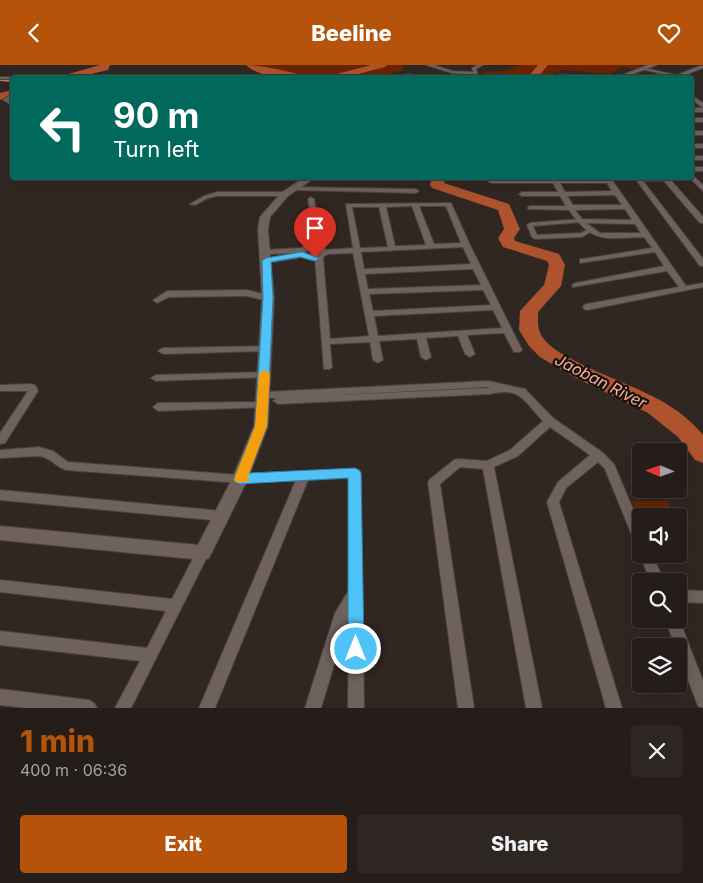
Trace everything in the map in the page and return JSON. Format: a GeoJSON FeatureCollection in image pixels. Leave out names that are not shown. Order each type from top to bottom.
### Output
{"type":"FeatureCollection","features":[{"type":"Feature","properties":{"kind":"street"},"geometry":{"type":"LineString","coordinates":[[428,65],[452,73],[469,75]]}},
{"type":"Feature","properties":{"kind":"street"},"geometry":{"type":"LineString","coordinates":[[477,75],[474,69],[481,65]]}},
{"type":"Feature","properties":{"kind":"street"},"geometry":{"type":"LineString","coordinates":[[626,75],[654,65]]}},
{"type":"Feature","properties":{"kind":"street"},"geometry":{"type":"LineString","coordinates":[[683,75],[702,67]]}},
{"type":"Feature","properties":{"kind":"street"},"geometry":{"type":"LineString","coordinates":[[644,69],[670,75]]}},
{"type":"Feature","properties":{"kind":"street"},"geometry":{"type":"LineString","coordinates":[[694,98],[703,108]]}},
{"type":"Feature","properties":{"kind":"street"},"geometry":{"type":"LineString","coordinates":[[694,179],[703,189]]}},
{"type":"Feature","properties":{"kind":"street"},"geometry":{"type":"LineString","coordinates":[[123,708],[222,516],[240,479],[261,426],[264,401],[268,298],[263,229],[265,217],[274,205],[290,191],[307,180]]}},
{"type":"Feature","properties":{"kind":"street"},"geometry":{"type":"LineString","coordinates":[[337,191],[351,180]]}},
{"type":"Feature","properties":{"kind":"street"},"geometry":{"type":"LineString","coordinates":[[491,181],[522,180]]}},
{"type":"Feature","properties":{"kind":"street"},"geometry":{"type":"LineString","coordinates":[[555,180],[580,221],[589,231],[607,236],[645,235]]}},
{"type":"Feature","properties":{"kind":"street"},"geometry":{"type":"LineString","coordinates":[[608,180],[684,289]]}},
{"type":"Feature","properties":{"kind":"street"},"geometry":{"type":"LineString","coordinates":[[640,180],[703,264]]}},
{"type":"Feature","properties":{"kind":"street"},"geometry":{"type":"LineString","coordinates":[[668,180],[703,221]]}},
{"type":"Feature","properties":{"kind":"street"},"geometry":{"type":"LineString","coordinates":[[193,205],[206,197],[217,194],[290,191],[416,191]]}},
{"type":"Feature","properties":{"kind":"street"},"geometry":{"type":"LineString","coordinates":[[522,194],[617,193]]}},
{"type":"Feature","properties":{"kind":"street"},"geometry":{"type":"LineString","coordinates":[[311,199],[321,252],[327,367]]}},
{"type":"Feature","properties":{"kind":"street"},"geometry":{"type":"LineString","coordinates":[[378,360],[348,205],[449,203],[466,245],[517,350]]}},
{"type":"Feature","properties":{"kind":"street"},"geometry":{"type":"LineString","coordinates":[[415,204],[431,247]]}},
{"type":"Feature","properties":{"kind":"street"},"geometry":{"type":"LineString","coordinates":[[382,205],[392,249]]}},
{"type":"Feature","properties":{"kind":"street"},"geometry":{"type":"LineString","coordinates":[[530,208],[626,207]]}},
{"type":"Feature","properties":{"kind":"street"},"geometry":{"type":"LineString","coordinates":[[589,231],[582,235],[536,237],[530,225],[580,221],[637,222]]}},
{"type":"Feature","properties":{"kind":"street"},"geometry":{"type":"LineString","coordinates":[[266,256],[302,252],[307,247],[321,252],[466,245]]}},
{"type":"Feature","properties":{"kind":"street"},"geometry":{"type":"LineString","coordinates":[[583,261],[656,250]]}},
{"type":"Feature","properties":{"kind":"street"},"geometry":{"type":"LineString","coordinates":[[360,272],[476,266]]}},
{"type":"Feature","properties":{"kind":"street"},"geometry":{"type":"LineString","coordinates":[[576,285],[669,268]]}},
{"type":"Feature","properties":{"kind":"street"},"geometry":{"type":"LineString","coordinates":[[586,307],[703,285]]}},
{"type":"Feature","properties":{"kind":"street"},"geometry":{"type":"LineString","coordinates":[[364,292],[486,287]]}},
{"type":"Feature","properties":{"kind":"street"},"geometry":{"type":"LineString","coordinates":[[157,301],[167,294],[247,293],[268,298]]}},
{"type":"Feature","properties":{"kind":"street"},"geometry":{"type":"LineString","coordinates":[[368,314],[495,307]]}},
{"type":"Feature","properties":{"kind":"street"},"geometry":{"type":"LineString","coordinates":[[325,342],[506,330]]}},
{"type":"Feature","properties":{"kind":"street"},"geometry":{"type":"LineString","coordinates":[[461,333],[470,354]]}},
{"type":"Feature","properties":{"kind":"street"},"geometry":{"type":"LineString","coordinates":[[421,335],[426,357]]}},
{"type":"Feature","properties":{"kind":"street"},"geometry":{"type":"LineString","coordinates":[[163,351],[266,349]]}},
{"type":"Feature","properties":{"kind":"street"},"geometry":{"type":"LineString","coordinates":[[156,377],[265,375]]}},
{"type":"Feature","properties":{"kind":"street"},"geometry":{"type":"LineString","coordinates":[[0,388],[31,387],[33,391],[0,440]]}},
{"type":"Feature","properties":{"kind":"street"},"geometry":{"type":"LineString","coordinates":[[158,407],[490,391],[508,387],[521,391],[549,421],[598,455],[610,467],[632,521]]}},
{"type":"Feature","properties":{"kind":"street"},"geometry":{"type":"LineString","coordinates":[[466,708],[434,482],[458,463],[488,465],[514,453],[549,421]]}},
{"type":"Feature","properties":{"kind":"street"},"geometry":{"type":"LineString","coordinates":[[0,455],[39,452],[48,453],[58,463],[66,466],[240,479],[355,473],[356,708]]}},
{"type":"Feature","properties":{"kind":"street"},"geometry":{"type":"LineString","coordinates":[[598,455],[562,485],[553,502],[614,708]]}},
{"type":"Feature","properties":{"kind":"street"},"geometry":{"type":"LineString","coordinates":[[488,465],[534,708]]}},
{"type":"Feature","properties":{"kind":"street"},"geometry":{"type":"LineString","coordinates":[[207,708],[304,477]]}},
{"type":"Feature","properties":{"kind":"street"},"geometry":{"type":"LineString","coordinates":[[0,495],[222,516]]}},
{"type":"Feature","properties":{"kind":"street"},"geometry":{"type":"LineString","coordinates":[[0,533],[203,553]]}},
{"type":"Feature","properties":{"kind":"street"},"geometry":{"type":"LineString","coordinates":[[0,586],[176,605]]}},
{"type":"Feature","properties":{"kind":"street"},"geometry":{"type":"LineString","coordinates":[[313,708],[342,613],[356,590]]}},
{"type":"Feature","properties":{"kind":"street"},"geometry":{"type":"LineString","coordinates":[[687,596],[703,597]]}},
{"type":"Feature","properties":{"kind":"street"},"geometry":{"type":"LineString","coordinates":[[675,628],[703,701]]}},
{"type":"Feature","properties":{"kind":"street"},"geometry":{"type":"LineString","coordinates":[[0,638],[151,655]]}},
{"type":"Feature","properties":{"kind":"street"},"geometry":{"type":"LineString","coordinates":[[0,697],[89,708]]}},
{"type":"Feature","properties":{"kind":"shaded area"},"geometry":{"type":"Polygon","coordinates":[[[246,65],[407,65],[402,66],[402,71],[394,72],[390,75],[273,75],[252,70],[251,67],[246,65]]]}},
{"type":"Feature","properties":{"kind":"shaded area"},"geometry":{"type":"Polygon","coordinates":[[[520,65],[637,65],[644,68],[639,70],[622,67],[609,74],[562,70],[551,75],[486,75],[481,72],[503,71],[520,65]]]}},
{"type":"Feature","properties":{"kind":"shaded area"},"geometry":{"type":"Polygon","coordinates":[[[632,501],[668,501],[671,508],[635,508],[632,501]]]}},
{"type":"Feature","properties":{"kind":"waterway","name":"Jaoban River"},"geometry":{"type":"LineString","coordinates":[[77,75],[105,68],[105,65]]}},
{"type":"Feature","properties":{"kind":"waterway","name":"Jaoban River"},"geometry":{"type":"LineString","coordinates":[[251,65],[263,71],[286,75]]}},
{"type":"Feature","properties":{"kind":"waterway","name":"Jaoban River"},"geometry":{"type":"LineString","coordinates":[[344,75],[382,65]]}},
{"type":"Feature","properties":{"kind":"waterway","name":"Jaoban River"},"geometry":{"type":"LineString","coordinates":[[535,75],[543,65]]}},
{"type":"Feature","properties":{"kind":"waterway"},"geometry":{"type":"LineString","coordinates":[[0,80],[10,81]]}},
{"type":"Feature","properties":{"kind":"waterway","name":"Jaoban River"},"geometry":{"type":"LineString","coordinates":[[0,97],[10,94]]}},
{"type":"Feature","properties":{"kind":"waterway","name":"Jaoban River"},"geometry":{"type":"LineString","coordinates":[[438,180],[437,185],[504,207],[512,229],[506,238],[509,244],[553,258],[557,265],[552,286],[529,311],[529,330],[536,342],[547,353],[581,373],[648,403],[664,413],[686,431],[703,454]]}},
{"type":"Feature","properties":{"kind":"slow traffic"},"geometry":{"type":"LineString","coordinates":[[243,479],[240,479],[261,426],[265,373]]}},
{"type":"Feature","properties":{"kind":"route"},"geometry":{"type":"LineString","coordinates":[[315,258],[302,255],[266,261],[268,298],[264,401],[261,426],[240,479],[355,473],[356,649]]}}]}
